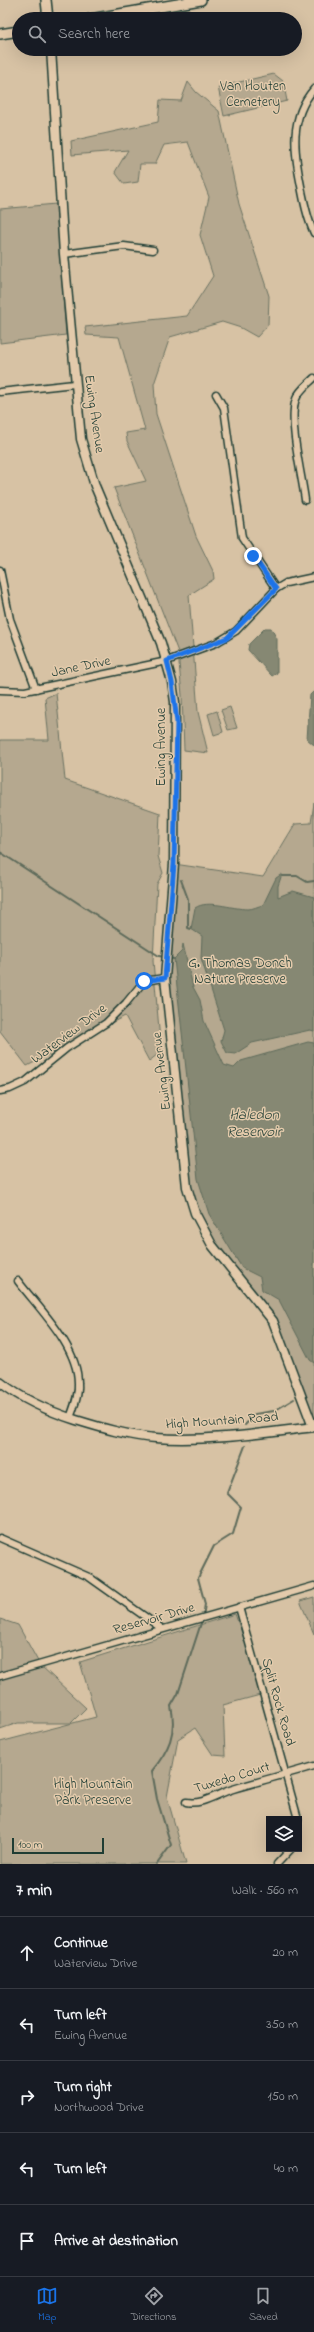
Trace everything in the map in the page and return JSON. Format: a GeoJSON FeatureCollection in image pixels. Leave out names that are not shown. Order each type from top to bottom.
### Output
{"type":"FeatureCollection","features":[{"type":"Feature","properties":{"kind":"main road"},"geometry":{"type":"LineString","coordinates":[[46,0],[47,12]]}},
{"type":"Feature","properties":{"kind":"main road"},"geometry":{"type":"LineString","coordinates":[[131,12],[201,0]]}},
{"type":"Feature","properties":{"kind":"main road"},"geometry":{"type":"LineString","coordinates":[[0,34],[12,32]]}},
{"type":"Feature","properties":{"kind":"main road","name":"Ewing Avenue"},"geometry":{"type":"LineString","coordinates":[[51,56],[64,254],[74,384],[80,439],[90,473],[167,661],[172,682],[177,722],[174,864],[165,978],[181,1115],[185,1174],[190,1200],[212,1245],[273,1321],[314,1427]]}},
{"type":"Feature","properties":{"kind":"main road","name":"High Mountain Road"},"geometry":{"type":"LineString","coordinates":[[0,1382],[27,1400],[70,1418],[119,1432],[175,1439],[314,1427]]}},
{"type":"Feature","properties":{"kind":"street"},"geometry":{"type":"LineString","coordinates":[[314,89],[300,112],[294,148],[305,208],[314,233]]}},
{"type":"Feature","properties":{"kind":"street"},"geometry":{"type":"LineString","coordinates":[[64,254],[124,246],[153,250]]}},
{"type":"Feature","properties":{"kind":"street"},"geometry":{"type":"LineString","coordinates":[[306,500],[294,425],[294,409],[300,392],[314,378]]}},
{"type":"Feature","properties":{"kind":"street"},"geometry":{"type":"LineString","coordinates":[[0,392],[74,384]]}},
{"type":"Feature","properties":{"kind":"street"},"geometry":{"type":"LineString","coordinates":[[216,394],[224,408],[242,538],[276,589],[286,583],[314,577]]}},
{"type":"Feature","properties":{"kind":"street"},"geometry":{"type":"LineString","coordinates":[[0,570],[10,619],[36,689]]}},
{"type":"Feature","properties":{"kind":"street","name":"Jane Drive"},"geometry":{"type":"LineString","coordinates":[[0,690],[18,692],[36,689],[167,661],[227,638],[276,589]]}},
{"type":"Feature","properties":{"kind":"street","name":"Waterview Drive"},"geometry":{"type":"LineString","coordinates":[[0,1091],[10,1089],[25,1082],[62,1051],[106,1023],[126,1004],[144,981],[165,978]]}},
{"type":"Feature","properties":{"kind":"street"},"geometry":{"type":"LineString","coordinates":[[18,1281],[64,1340],[74,1362],[78,1374],[78,1392],[70,1418]]}},
{"type":"Feature","properties":{"kind":"street"},"geometry":{"type":"LineString","coordinates":[[0,1538],[89,1577],[161,1628]]}},
{"type":"Feature","properties":{"kind":"street","name":"Reservoir Drive"},"geometry":{"type":"LineString","coordinates":[[0,1676],[161,1628],[239,1608],[314,1586]]}},
{"type":"Feature","properties":{"kind":"street","name":"Split Rock Road"},"geometry":{"type":"LineString","coordinates":[[239,1608],[297,1816]]}},
{"type":"Feature","properties":{"kind":"street"},"geometry":{"type":"LineString","coordinates":[[286,1775],[314,1766]]}},
{"type":"Feature","properties":{"kind":"street","name":"Tuxedo Court"},"geometry":{"type":"LineString","coordinates":[[186,1802],[194,1804],[204,1802],[231,1790],[286,1775]]}},
{"type":"Feature","properties":{"kind":"street"},"geometry":{"type":"LineString","coordinates":[[278,1864],[288,1852]]}},
{"type":"Feature","properties":{"kind":"green space","name":"Van Houten Cemetery"},"geometry":{"type":"Polygon","coordinates":[[[274,74],[283,81],[287,101],[224,116],[218,87],[274,74]]]}},
{"type":"Feature","properties":{"kind":"green space"},"geometry":{"type":"Polygon","coordinates":[[[188,82],[196,92],[219,111],[239,204],[269,296],[268,325],[257,337],[241,328],[222,322],[170,337],[154,384],[156,414],[196,536],[213,571],[214,579],[189,595],[198,712],[208,753],[184,750],[182,695],[178,652],[114,488],[146,481],[127,441],[126,433],[145,430],[119,337],[86,335],[85,327],[187,316],[213,276],[200,235],[209,197],[188,142],[164,145],[155,164],[140,164],[138,182],[124,184],[115,172],[128,150],[72,155],[71,141],[158,122],[160,100],[181,101],[188,82]]]}},
{"type":"Feature","properties":{"kind":"green space"},"geometry":{"type":"Polygon","coordinates":[[[56,204],[66,335],[0,343],[0,209],[56,204]]]}},
{"type":"Feature","properties":{"kind":"green space"},"geometry":{"type":"Polygon","coordinates":[[[56,693],[65,780],[160,813],[158,856],[163,873],[157,884],[153,961],[161,1052],[149,1061],[125,1016],[27,1066],[0,1031],[0,740],[49,740],[45,698],[56,693]]]}},
{"type":"Feature","properties":{"kind":"green space"},"geometry":{"type":"Polygon","coordinates":[[[230,707],[237,728],[228,730],[221,710],[230,707]]]}},
{"type":"Feature","properties":{"kind":"green space"},"geometry":{"type":"Polygon","coordinates":[[[217,711],[223,732],[214,735],[208,714],[217,711]]]}},
{"type":"Feature","properties":{"kind":"green space","name":"G. Thomas Donch Nature Preserve"},"geometry":{"type":"Polygon","coordinates":[[[314,803],[314,1427],[278,1331],[224,1263],[190,1200],[166,984],[174,864],[263,877],[295,824],[311,823],[314,803]]]}},
{"type":"Feature","properties":{"kind":"green space"},"geometry":{"type":"Polygon","coordinates":[[[314,1597],[314,1634],[300,1601],[314,1597]]]}},
{"type":"Feature","properties":{"kind":"green space","name":"High Mountain Park Preserve"},"geometry":{"type":"Polygon","coordinates":[[[235,1614],[264,1694],[223,1705],[225,1756],[213,1755],[195,1728],[178,1739],[167,1797],[186,1864],[0,1864],[0,1742],[96,1717],[80,1662],[235,1614]]]}},
{"type":"Feature","properties":{"kind":"green space"},"geometry":{"type":"Polygon","coordinates":[[[0,1619],[18,1625],[40,1665],[86,1708],[71,1723],[18,1723],[0,1729],[0,1619]]]}},
{"type":"Feature","properties":{"kind":"water"},"geometry":{"type":"Polygon","coordinates":[[[265,628],[271,628],[277,639],[277,673],[272,676],[248,650],[249,644],[265,628]]]}},
{"type":"Feature","properties":{"kind":"water"},"geometry":{"type":"Polygon","coordinates":[[[314,691],[314,745],[307,739],[310,695],[314,691]]]}},
{"type":"Feature","properties":{"kind":"water"},"geometry":{"type":"Polygon","coordinates":[[[282,874],[278,886],[278,897],[293,891],[314,897],[314,1031],[310,1030],[252,1043],[235,1054],[227,1053],[221,1041],[224,1030],[201,958],[202,936],[191,929],[195,908],[200,905],[213,904],[241,909],[252,909],[263,905],[276,878],[282,874]]]}},
{"type":"Feature","properties":{"kind":"water","name":"Haledon Reservoir"},"geometry":{"type":"Polygon","coordinates":[[[183,944],[193,987],[200,1000],[204,1021],[224,1065],[234,1068],[241,1061],[308,1042],[314,1043],[314,1363],[310,1360],[279,1300],[262,1290],[260,1277],[242,1268],[209,1214],[198,1179],[174,959],[182,951],[183,944]]]}},
{"type":"Feature","properties":{"kind":"waterway"},"geometry":{"type":"LineString","coordinates":[[0,852],[159,956],[164,957]]}},
{"type":"Feature","properties":{"kind":"waterway"},"geometry":{"type":"LineString","coordinates":[[282,876],[297,876],[307,882],[314,881]]}},
{"type":"Feature","properties":{"kind":"waterway"},"geometry":{"type":"LineString","coordinates":[[181,880],[188,899],[188,928],[191,929]]}},
{"type":"Feature","properties":{"kind":"waterway"},"geometry":{"type":"LineString","coordinates":[[168,958],[174,959]]}},
{"type":"Feature","properties":{"kind":"waterway"},"geometry":{"type":"LineString","coordinates":[[245,1425],[255,1414],[274,1411],[294,1399]]}},
{"type":"Feature","properties":{"kind":"waterway"},"geometry":{"type":"LineString","coordinates":[[157,1864],[171,1845],[157,1799],[152,1771],[163,1756],[170,1741],[173,1725],[171,1706],[178,1694],[203,1617],[205,1604],[198,1578],[214,1546],[233,1534],[241,1507],[227,1493],[245,1446]]}},
{"type":"Feature","properties":{"kind":"route"},"geometry":{"type":"LineString","coordinates":[[144,981],[149,979],[165,978],[174,864],[177,722],[172,682],[167,661],[227,638],[236,631],[258,608],[267,596],[276,589],[253,556]]}}]}
